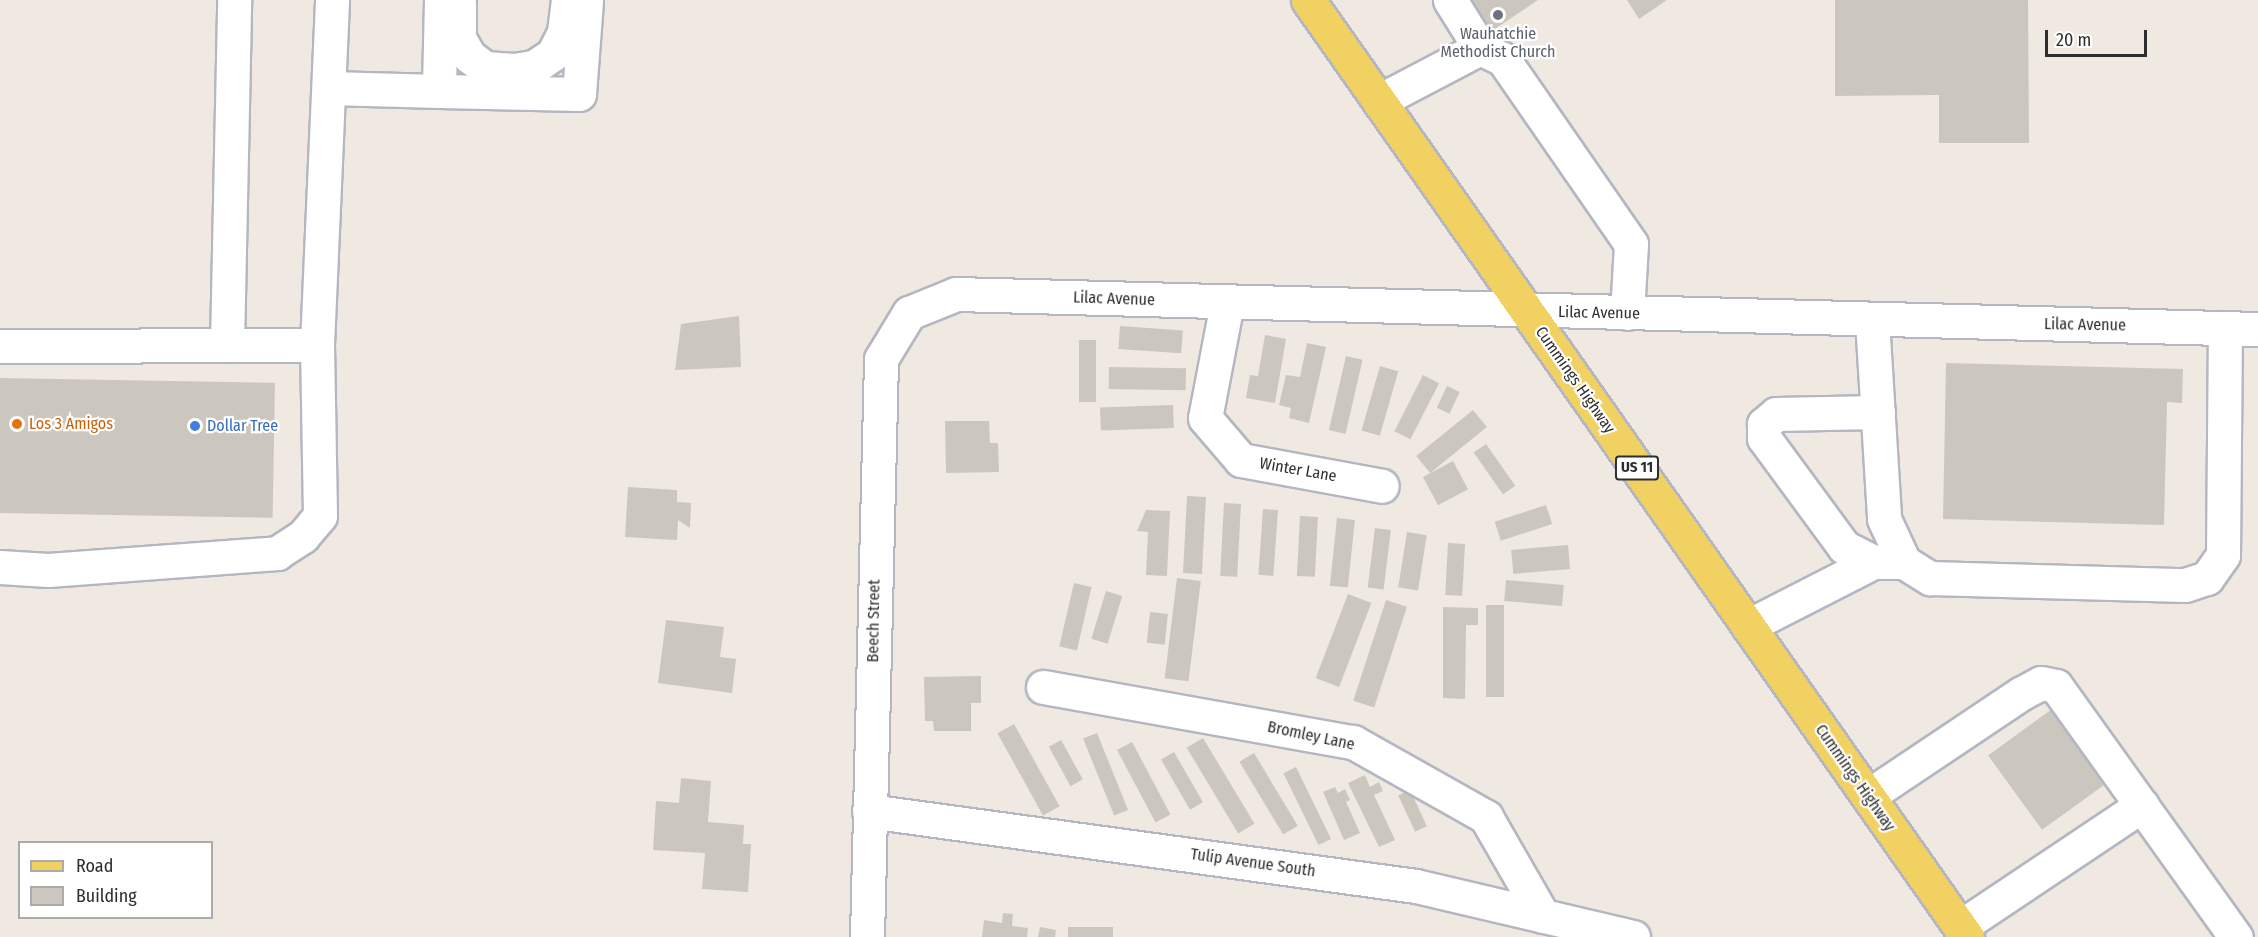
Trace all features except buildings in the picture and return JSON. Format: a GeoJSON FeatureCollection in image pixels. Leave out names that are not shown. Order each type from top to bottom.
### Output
{"type":"FeatureCollection","features":[{"type":"Feature","properties":{"kind":"main road","name":"Cummings Highway"},"geometry":{"type":"LineString","coordinates":[[1308,0],[1964,932]]}},
{"type":"Feature","properties":{"kind":"street"},"geometry":{"type":"LineString","coordinates":[[227,345],[234,0]]}},
{"type":"Feature","properties":{"kind":"street"},"geometry":{"type":"LineString","coordinates":[[0,567],[48,570],[277,553],[303,536],[320,516],[317,345],[332,0]]}},
{"type":"Feature","properties":{"kind":"street"},"geometry":{"type":"LineString","coordinates":[[439,91],[441,0]]}},
{"type":"Feature","properties":{"kind":"street"},"geometry":{"type":"LineString","coordinates":[[459,0],[459,38],[469,57],[485,68],[514,70],[534,67],[553,54],[564,32],[568,0]]}},
{"type":"Feature","properties":{"kind":"street"},"geometry":{"type":"LineString","coordinates":[[329,88],[579,94],[586,0]]}},
{"type":"Feature","properties":{"kind":"street"},"geometry":{"type":"LineString","coordinates":[[1449,0],[1480,48],[1503,58],[1631,244],[1627,313]]}},
{"type":"Feature","properties":{"kind":"street"},"geometry":{"type":"LineString","coordinates":[[1379,101],[1480,48]]}},
{"type":"Feature","properties":{"kind":"street","name":"Lilac Avenue"},"geometry":{"type":"LineString","coordinates":[[909,313],[956,294],[2258,329]]}},
{"type":"Feature","properties":{"kind":"street","name":"Winter Lane"},"geometry":{"type":"LineString","coordinates":[[1227,303],[1205,418],[1241,460],[1382,486]]}},
{"type":"Feature","properties":{"kind":"street","name":"Beech Street"},"geometry":{"type":"LineString","coordinates":[[867,937],[881,359],[909,313]]}},
{"type":"Feature","properties":{"kind":"street"},"geometry":{"type":"LineString","coordinates":[[1872,320],[1888,562]]}},
{"type":"Feature","properties":{"kind":"street"},"geometry":{"type":"LineString","coordinates":[[1878,412],[1776,414],[1764,424],[1764,438],[1844,547],[1930,578],[2186,585],[2207,578],[2223,555],[2226,328]]}},
{"type":"Feature","properties":{"kind":"street"},"geometry":{"type":"LineString","coordinates":[[0,346],[317,345]]}},
{"type":"Feature","properties":{"kind":"street"},"geometry":{"type":"LineString","coordinates":[[1748,626],[1888,562]]}},
{"type":"Feature","properties":{"kind":"street"},"geometry":{"type":"LineString","coordinates":[[1868,796],[2042,683],[2056,686],[2236,937]]}},
{"type":"Feature","properties":{"kind":"street","name":"Bromley Lane"},"geometry":{"type":"LineString","coordinates":[[1043,687],[1353,742],[1486,817],[1543,916]]}},
{"type":"Feature","properties":{"kind":"street"},"geometry":{"type":"LineString","coordinates":[[1964,932],[2142,805]]}},
{"type":"Feature","properties":{"kind":"street","name":"Tulip Avenue South"},"geometry":{"type":"LineString","coordinates":[[869,811],[1416,886],[1633,937]]}},
{"type":"Feature","properties":{"kind":"place","name":"Wauhatchie Methodist Church"},"geometry":{"type":"Point","coordinates":[1498,15]}},
{"type":"Feature","properties":{"kind":"place","name":"Los 3 Amigos"},"geometry":{"type":"Point","coordinates":[17,424]}},
{"type":"Feature","properties":{"kind":"place","name":"Dollar Tree"},"geometry":{"type":"Point","coordinates":[195,426]}}]}
